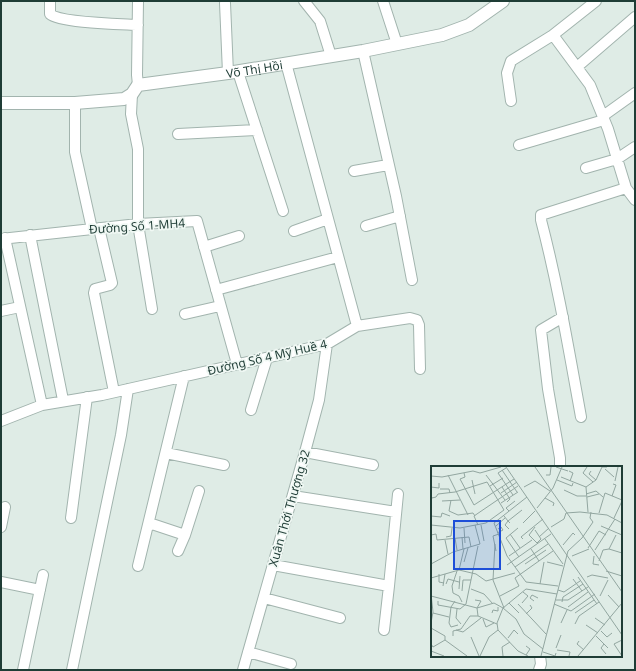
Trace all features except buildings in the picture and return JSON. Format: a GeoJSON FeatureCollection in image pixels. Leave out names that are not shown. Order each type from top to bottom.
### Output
{"type":"FeatureCollection","features":[{"type":"Feature","properties":{"kind":"street"},"geometry":{"type":"LineString","coordinates":[[50,1],[50,14],[55,17],[76,21],[138,25]]}},
{"type":"Feature","properties":{"kind":"street"},"geometry":{"type":"LineString","coordinates":[[138,1],[137,75],[131,114],[138,149],[138,224],[152,309]]}},
{"type":"Feature","properties":{"kind":"street"},"geometry":{"type":"LineString","coordinates":[[304,1],[320,21],[331,56]]}},
{"type":"Feature","properties":{"kind":"street"},"geometry":{"type":"LineString","coordinates":[[383,1],[396,44]]}},
{"type":"Feature","properties":{"kind":"street","name":"Võ Thị Hồi"},"geometry":{"type":"LineString","coordinates":[[1,103],[75,104],[124,99],[135,89],[363,51],[442,35],[469,25],[503,1]]}},
{"type":"Feature","properties":{"kind":"street"},"geometry":{"type":"LineString","coordinates":[[511,100],[507,73],[511,61],[553,35],[596,1]]}},
{"type":"Feature","properties":{"kind":"street"},"geometry":{"type":"LineString","coordinates":[[225,3],[233,73],[257,130],[283,211]]}},
{"type":"Feature","properties":{"kind":"street"},"geometry":{"type":"LineString","coordinates":[[577,67],[635,17]]}},
{"type":"Feature","properties":{"kind":"street"},"geometry":{"type":"LineString","coordinates":[[553,35],[590,85],[604,118],[626,188],[635,200]]}},
{"type":"Feature","properties":{"kind":"street"},"geometry":{"type":"LineString","coordinates":[[363,51],[400,216],[412,280]]}},
{"type":"Feature","properties":{"kind":"street"},"geometry":{"type":"LineString","coordinates":[[286,63],[357,326],[410,318],[417,320],[419,325],[420,369]]}},
{"type":"Feature","properties":{"kind":"street"},"geometry":{"type":"LineString","coordinates":[[519,145],[604,118],[635,92]]}},
{"type":"Feature","properties":{"kind":"street"},"geometry":{"type":"LineString","coordinates":[[75,104],[75,152],[112,283],[110,285],[95,289],[94,293],[114,392]]}},
{"type":"Feature","properties":{"kind":"street"},"geometry":{"type":"LineString","coordinates":[[178,134],[257,130]]}},
{"type":"Feature","properties":{"kind":"street"},"geometry":{"type":"LineString","coordinates":[[586,168],[617,159],[635,147]]}},
{"type":"Feature","properties":{"kind":"street"},"geometry":{"type":"LineString","coordinates":[[354,171],[388,165]]}},
{"type":"Feature","properties":{"kind":"street"},"geometry":{"type":"LineString","coordinates":[[581,417],[563,317],[541,215],[626,188]]}},
{"type":"Feature","properties":{"kind":"street"},"geometry":{"type":"LineString","coordinates":[[366,226],[400,216]]}},
{"type":"Feature","properties":{"kind":"street"},"geometry":{"type":"LineString","coordinates":[[294,231],[328,219]]}},
{"type":"Feature","properties":{"kind":"street","name":"Đường Số 1-MH4"},"geometry":{"type":"LineString","coordinates":[[3,238],[138,224],[197,221],[237,364]]}},
{"type":"Feature","properties":{"kind":"street"},"geometry":{"type":"LineString","coordinates":[[30,236],[63,400]]}},
{"type":"Feature","properties":{"kind":"street"},"geometry":{"type":"LineString","coordinates":[[204,246],[239,236]]}},
{"type":"Feature","properties":{"kind":"street"},"geometry":{"type":"LineString","coordinates":[[3,238],[42,405]]}},
{"type":"Feature","properties":{"kind":"street"},"geometry":{"type":"LineString","coordinates":[[216,290],[338,257]]}},
{"type":"Feature","properties":{"kind":"street"},"geometry":{"type":"LineString","coordinates":[[185,314],[220,306]]}},
{"type":"Feature","properties":{"kind":"street"},"geometry":{"type":"LineString","coordinates":[[1,311],[20,307]]}},
{"type":"Feature","properties":{"kind":"street"},"geometry":{"type":"LineString","coordinates":[[560,466],[560,458],[548,389],[541,330],[563,317]]}},
{"type":"Feature","properties":{"kind":"street","name":"Đường Số 4 Mỹ Huề 4"},"geometry":{"type":"LineString","coordinates":[[1,421],[42,405],[63,400],[114,392],[327,344],[357,326]]}},
{"type":"Feature","properties":{"kind":"street","name":"Xuân Thới Thượng 32"},"geometry":{"type":"LineString","coordinates":[[243,670],[306,452],[319,400],[327,344]]}},
{"type":"Feature","properties":{"kind":"street"},"geometry":{"type":"LineString","coordinates":[[251,410],[267,358]]}},
{"type":"Feature","properties":{"kind":"street"},"geometry":{"type":"LineString","coordinates":[[138,566],[184,376]]}},
{"type":"Feature","properties":{"kind":"street"},"geometry":{"type":"LineString","coordinates":[[72,670],[121,435],[128,389]]}},
{"type":"Feature","properties":{"kind":"street"},"geometry":{"type":"LineString","coordinates":[[71,518],[87,397]]}},
{"type":"Feature","properties":{"kind":"street"},"geometry":{"type":"LineString","coordinates":[[166,452],[224,465]]}},
{"type":"Feature","properties":{"kind":"street"},"geometry":{"type":"LineString","coordinates":[[306,452],[373,465]]}},
{"type":"Feature","properties":{"kind":"street"},"geometry":{"type":"LineString","coordinates":[[178,551],[185,535],[199,491]]}},
{"type":"Feature","properties":{"kind":"street"},"geometry":{"type":"LineString","coordinates":[[384,630],[398,494]]}},
{"type":"Feature","properties":{"kind":"street"},"geometry":{"type":"LineString","coordinates":[[293,496],[396,512]]}},
{"type":"Feature","properties":{"kind":"street"},"geometry":{"type":"LineString","coordinates":[[1,527],[5,507]]}},
{"type":"Feature","properties":{"kind":"street"},"geometry":{"type":"LineString","coordinates":[[149,523],[185,535]]}},
{"type":"Feature","properties":{"kind":"street"},"geometry":{"type":"LineString","coordinates":[[273,565],[389,586]]}},
{"type":"Feature","properties":{"kind":"street"},"geometry":{"type":"LineString","coordinates":[[23,670],[43,574]]}},
{"type":"Feature","properties":{"kind":"street"},"geometry":{"type":"LineString","coordinates":[[1,582],[40,590]]}},
{"type":"Feature","properties":{"kind":"street"},"geometry":{"type":"LineString","coordinates":[[264,598],[340,618]]}},
{"type":"Feature","properties":{"kind":"street"},"geometry":{"type":"LineString","coordinates":[[248,652],[291,664]]}},
{"type":"Feature","properties":{"kind":"street"},"geometry":{"type":"LineString","coordinates":[[539,670],[541,664],[540,657]]}}]}
